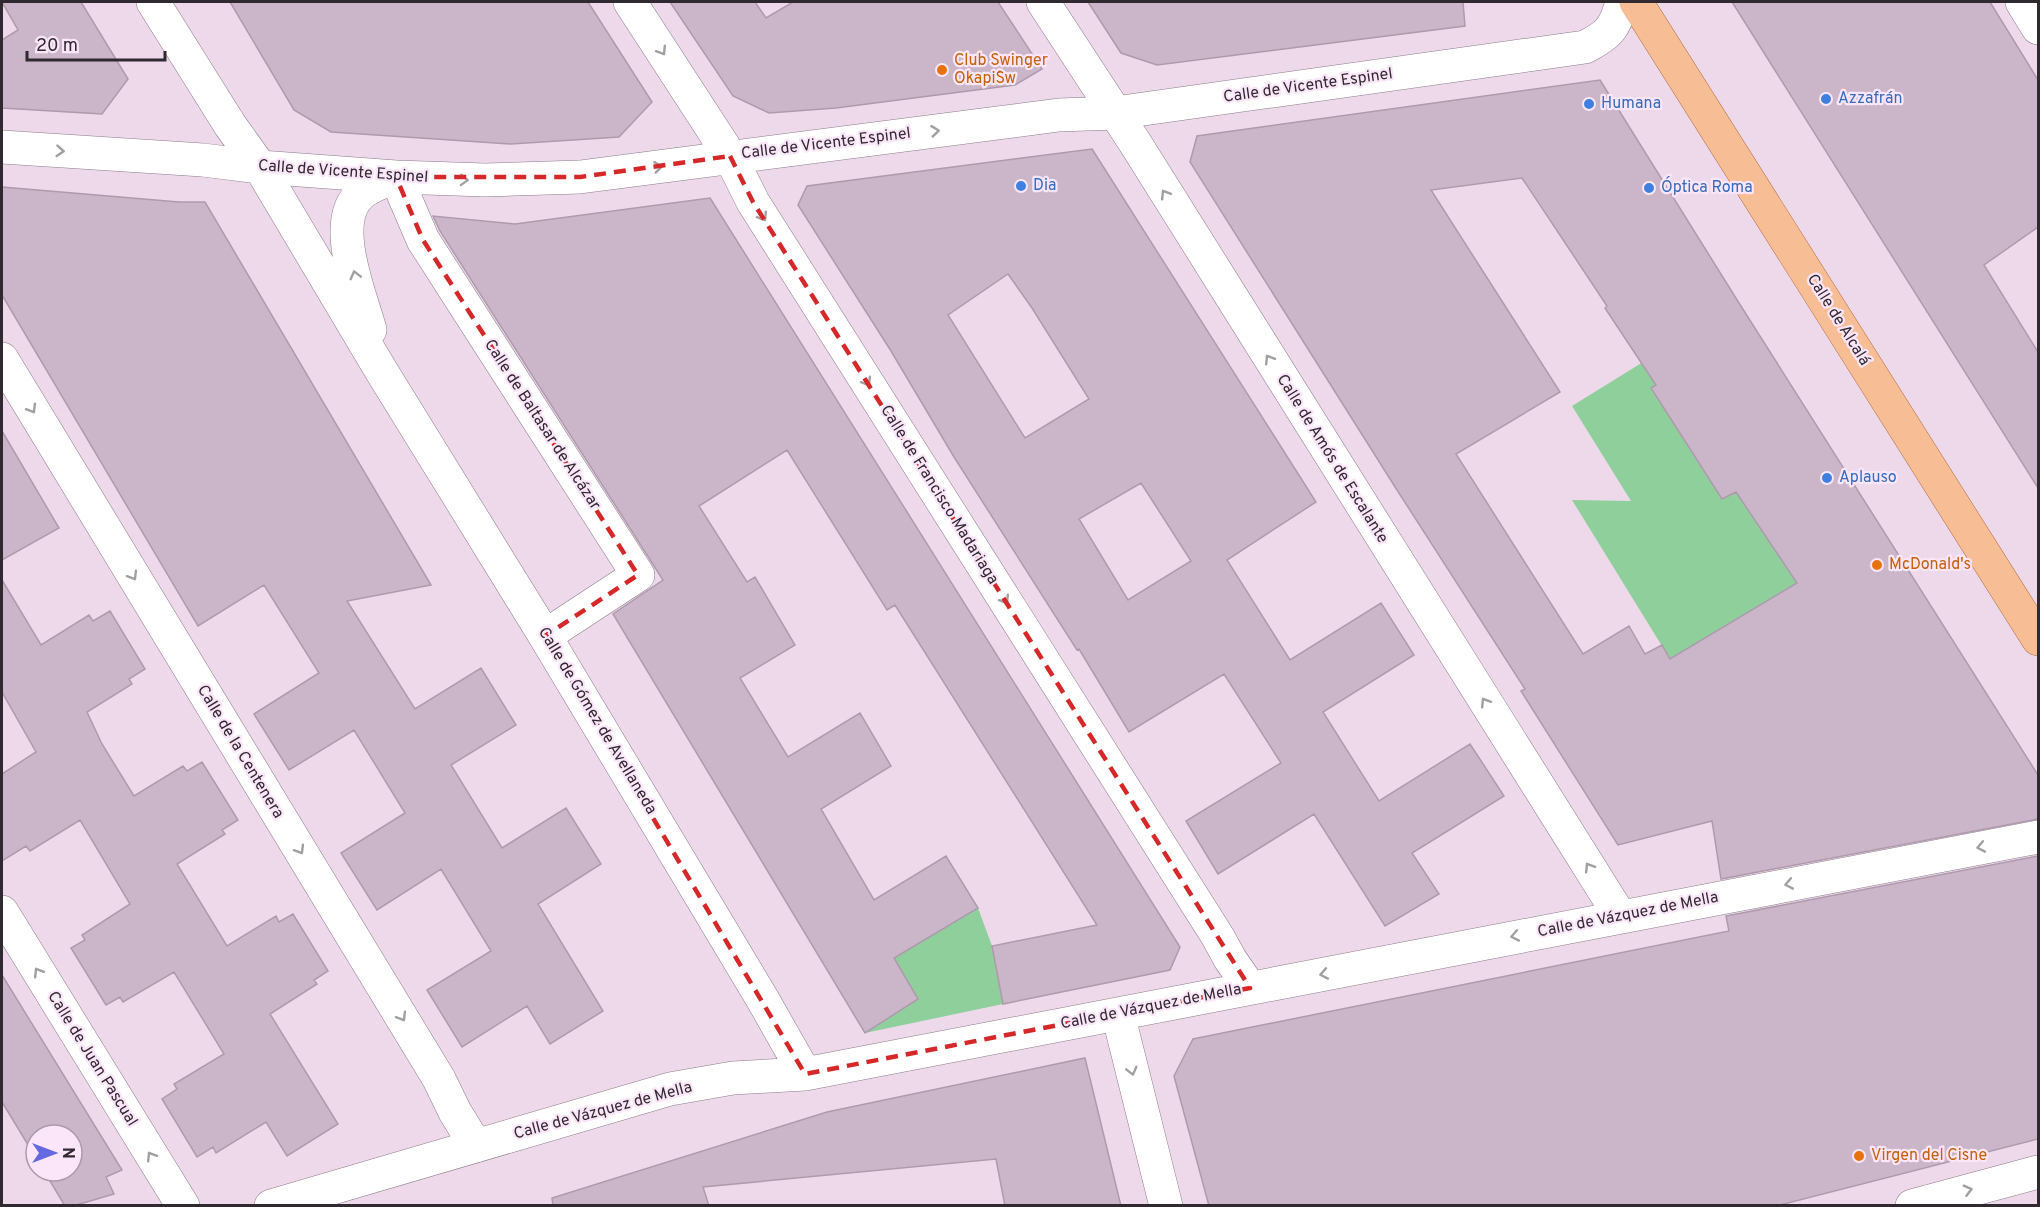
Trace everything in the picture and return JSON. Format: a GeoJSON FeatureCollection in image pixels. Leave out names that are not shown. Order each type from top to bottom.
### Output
{"type":"FeatureCollection","features":[{"type":"Feature","properties":{"kind":"main road","name":"Calle de Alcalá"},"geometry":{"type":"LineString","coordinates":[[1636,2],[2038,639]]}},
{"type":"Feature","properties":{"kind":"street","name":"Calle de Gómez de Avellaneda"},"geometry":{"type":"LineString","coordinates":[[153,2],[230,125],[260,167],[382,372],[546,636],[764,1000],[805,1074]]}},
{"type":"Feature","properties":{"kind":"street","name":"Calle de Francisco Madariaga"},"geometry":{"type":"LineString","coordinates":[[630,2],[730,156],[753,202],[1250,988]]}},
{"type":"Feature","properties":{"kind":"street","name":"Calle de Amós de Escalante"},"geometry":{"type":"LineString","coordinates":[[1043,2],[1620,916]]}},
{"type":"Feature","properties":{"kind":"street","name":"Calle de Vicente Espinel"},"geometry":{"type":"LineString","coordinates":[[2,147],[203,160],[260,167],[396,177],[485,180],[580,177],[1059,115],[1115,113],[1585,47],[1606,36],[1618,16],[1622,2]]}},
{"type":"Feature","properties":{"kind":"street"},"geometry":{"type":"LineString","coordinates":[[2022,2],[2038,28]]}},
{"type":"Feature","properties":{"kind":"street","name":"Calle de Gómez de Avellaneda"},"geometry":{"type":"LineString","coordinates":[[382,372],[350,255],[346,224],[351,207],[361,193],[396,177]]}},
{"type":"Feature","properties":{"kind":"street","name":"Calle de Baltasar de Alcázar"},"geometry":{"type":"LineString","coordinates":[[396,177],[423,240],[638,575],[546,636]]}},
{"type":"Feature","properties":{"kind":"street","name":"Calle de la Centenera"},"geometry":{"type":"LineString","coordinates":[[2,359],[427,1058],[476,1146]]}},
{"type":"Feature","properties":{"kind":"street","name":"Calle de Vázquez de Mella"},"geometry":{"type":"LineString","coordinates":[[271,1206],[670,1089],[734,1078],[805,1074],[2038,837]]}},
{"type":"Feature","properties":{"kind":"street","name":"Calle de Juan Pascual"},"geometry":{"type":"LineString","coordinates":[[2,912],[183,1206]]}},
{"type":"Feature","properties":{"kind":"street"},"geometry":{"type":"LineString","coordinates":[[1118,1014],[1166,1206]]}},
{"type":"Feature","properties":{"kind":"street"},"geometry":{"type":"LineString","coordinates":[[1912,1206],[2038,1172]]}},
{"type":"Feature","properties":{"kind":"highlighted area"},"geometry":{"type":"Polygon","coordinates":[[[730,156],[753,202],[1250,988],[805,1074],[545,636],[638,575],[423,240],[396,177],[580,177],[730,156]]]}},
{"type":"Feature","properties":{"kind":"green space"},"geometry":{"type":"Polygon","coordinates":[[[1669,346],[1682,368],[1651,389],[1676,427],[1719,428],[1688,447],[1722,499],[1755,480],[1749,512],[1778,554],[1812,574],[1670,659],[1572,500],[1631,501],[1572,406],[1669,346]]]}},
{"type":"Feature","properties":{"kind":"green space"},"geometry":{"type":"Polygon","coordinates":[[[978,908],[992,946],[1003,1004],[865,1033],[918,999],[883,940],[978,908]]]}},
{"type":"Feature","properties":{"kind":"building"},"geometry":{"type":"Polygon","coordinates":[[[2,2],[81,2],[128,79],[102,114],[2,108],[2,40],[18,30],[2,2]]]}},
{"type":"Feature","properties":{"kind":"building"},"geometry":{"type":"Polygon","coordinates":[[[230,2],[588,2],[652,102],[619,137],[511,144],[331,132],[294,110],[230,2]]]}},
{"type":"Feature","properties":{"kind":"building"},"geometry":{"type":"Polygon","coordinates":[[[670,2],[755,2],[766,18],[793,2],[998,2],[1042,69],[1015,85],[836,108],[769,113],[733,96],[670,2]]]}},
{"type":"Feature","properties":{"kind":"building"},"geometry":{"type":"Polygon","coordinates":[[[1088,2],[1463,2],[1465,26],[1157,65],[1121,53],[1088,2]]]}},
{"type":"Feature","properties":{"kind":"building"},"geometry":{"type":"Polygon","coordinates":[[[1732,2],[1990,2],[2038,80],[2038,227],[1984,265],[2038,352],[2038,488],[1732,2]]]}},
{"type":"Feature","properties":{"kind":"building"},"geometry":{"type":"Polygon","coordinates":[[[1600,80],[2038,775],[2038,819],[1721,879],[1712,821],[1618,845],[1521,691],[1525,689],[1190,162],[1197,136],[1600,80]],[[1522,178],[1431,190],[1560,392],[1456,454],[1583,654],[1629,626],[1645,654],[1662,645],[1670,659],[1797,583],[1736,492],[1722,499],[1651,388],[1656,385],[1605,308],[1607,306],[1522,178]]]}},
{"type":"Feature","properties":{"kind":"building"},"geometry":{"type":"Polygon","coordinates":[[[1092,149],[1316,502],[1227,560],[1290,660],[1381,603],[1414,655],[1323,712],[1379,801],[1470,744],[1504,796],[1412,853],[1439,894],[1385,926],[1314,814],[1218,874],[1186,821],[1281,763],[1224,674],[1129,732],[1079,649],[1077,650],[954,457],[891,351],[798,205],[807,186],[1092,149]],[[1008,274],[948,315],[1025,438],[1089,399],[1008,274]],[[1141,483],[1079,519],[1128,600],[1191,561],[1141,483]]]}},
{"type":"Feature","properties":{"kind":"building"},"geometry":{"type":"Polygon","coordinates":[[[2,187],[179,202],[205,202],[431,585],[347,601],[415,709],[481,668],[516,725],[451,765],[502,848],[566,808],[601,864],[538,904],[603,1011],[550,1044],[527,1006],[462,1047],[427,990],[491,951],[441,869],[377,910],[341,853],[405,813],[354,730],[289,770],[254,714],[319,673],[264,585],[198,626],[2,295],[2,187]]]}},
{"type":"Feature","properties":{"kind":"building"},"geometry":{"type":"Polygon","coordinates":[[[710,198],[1180,947],[1170,970],[1003,1004],[992,946],[1097,925],[895,605],[887,610],[787,450],[699,506],[747,582],[755,577],[795,645],[740,678],[788,757],[860,713],[891,766],[821,809],[874,900],[946,856],[978,908],[894,958],[918,999],[865,1033],[613,614],[663,580],[440,231],[433,216],[515,224],[710,198]]]}},
{"type":"Feature","properties":{"kind":"building"},"geometry":{"type":"Polygon","coordinates":[[[2,431],[59,528],[2,560],[2,431]]]}},
{"type":"Feature","properties":{"kind":"building"},"geometry":{"type":"Polygon","coordinates":[[[2,580],[41,645],[89,615],[93,621],[110,611],[145,669],[129,679],[132,684],[87,712],[102,744],[134,796],[183,766],[187,771],[202,762],[238,820],[222,830],[225,834],[177,864],[227,946],[276,916],[279,922],[293,914],[328,971],[314,980],[317,984],[270,1014],[338,1124],[287,1156],[266,1122],[216,1153],[213,1147],[197,1157],[162,1099],[177,1089],[174,1084],[224,1054],[174,972],[123,1002],[120,997],[106,1005],[71,948],[85,940],[82,935],[130,904],[80,820],[30,851],[26,846],[2,861],[2,774],[36,752],[2,692],[2,580]]]}},
{"type":"Feature","properties":{"kind":"building"},"geometry":{"type":"Polygon","coordinates":[[[2038,856],[2038,1139],[1776,1206],[1209,1206],[1174,1076],[1193,1039],[1729,931],[1726,916],[2038,856]]]}},
{"type":"Feature","properties":{"kind":"building"},"geometry":{"type":"Polygon","coordinates":[[[2,975],[122,1170],[106,1177],[114,1194],[73,1206],[65,1206],[51,1183],[84,1183],[84,1123],[24,1123],[24,1138],[2,1102],[2,975]]]}},
{"type":"Feature","properties":{"kind":"building"},"geometry":{"type":"Polygon","coordinates":[[[1085,1058],[1121,1206],[1005,1206],[996,1159],[703,1187],[709,1206],[553,1206],[552,1198],[827,1112],[1085,1058]]]}},
{"type":"Feature","properties":{"kind":"place","name":"Club Swinger Okapi´Sw"},"geometry":{"type":"Point","coordinates":[942,70]}},
{"type":"Feature","properties":{"kind":"place","name":"Azzafrán"},"geometry":{"type":"Point","coordinates":[1826,99]}},
{"type":"Feature","properties":{"kind":"place","name":"Humana"},"geometry":{"type":"Point","coordinates":[1589,104]}},
{"type":"Feature","properties":{"kind":"place","name":"Dia"},"geometry":{"type":"Point","coordinates":[1021,186]}},
{"type":"Feature","properties":{"kind":"place","name":"Óptica Roma"},"geometry":{"type":"Point","coordinates":[1649,188]}},
{"type":"Feature","properties":{"kind":"place","name":"Aplauso"},"geometry":{"type":"Point","coordinates":[1827,478]}},
{"type":"Feature","properties":{"kind":"place","name":"McDonald's"},"geometry":{"type":"Point","coordinates":[1877,565]}},
{"type":"Feature","properties":{"kind":"place","name":"Virgen del Cisne"},"geometry":{"type":"Point","coordinates":[1859,1156]}}]}
